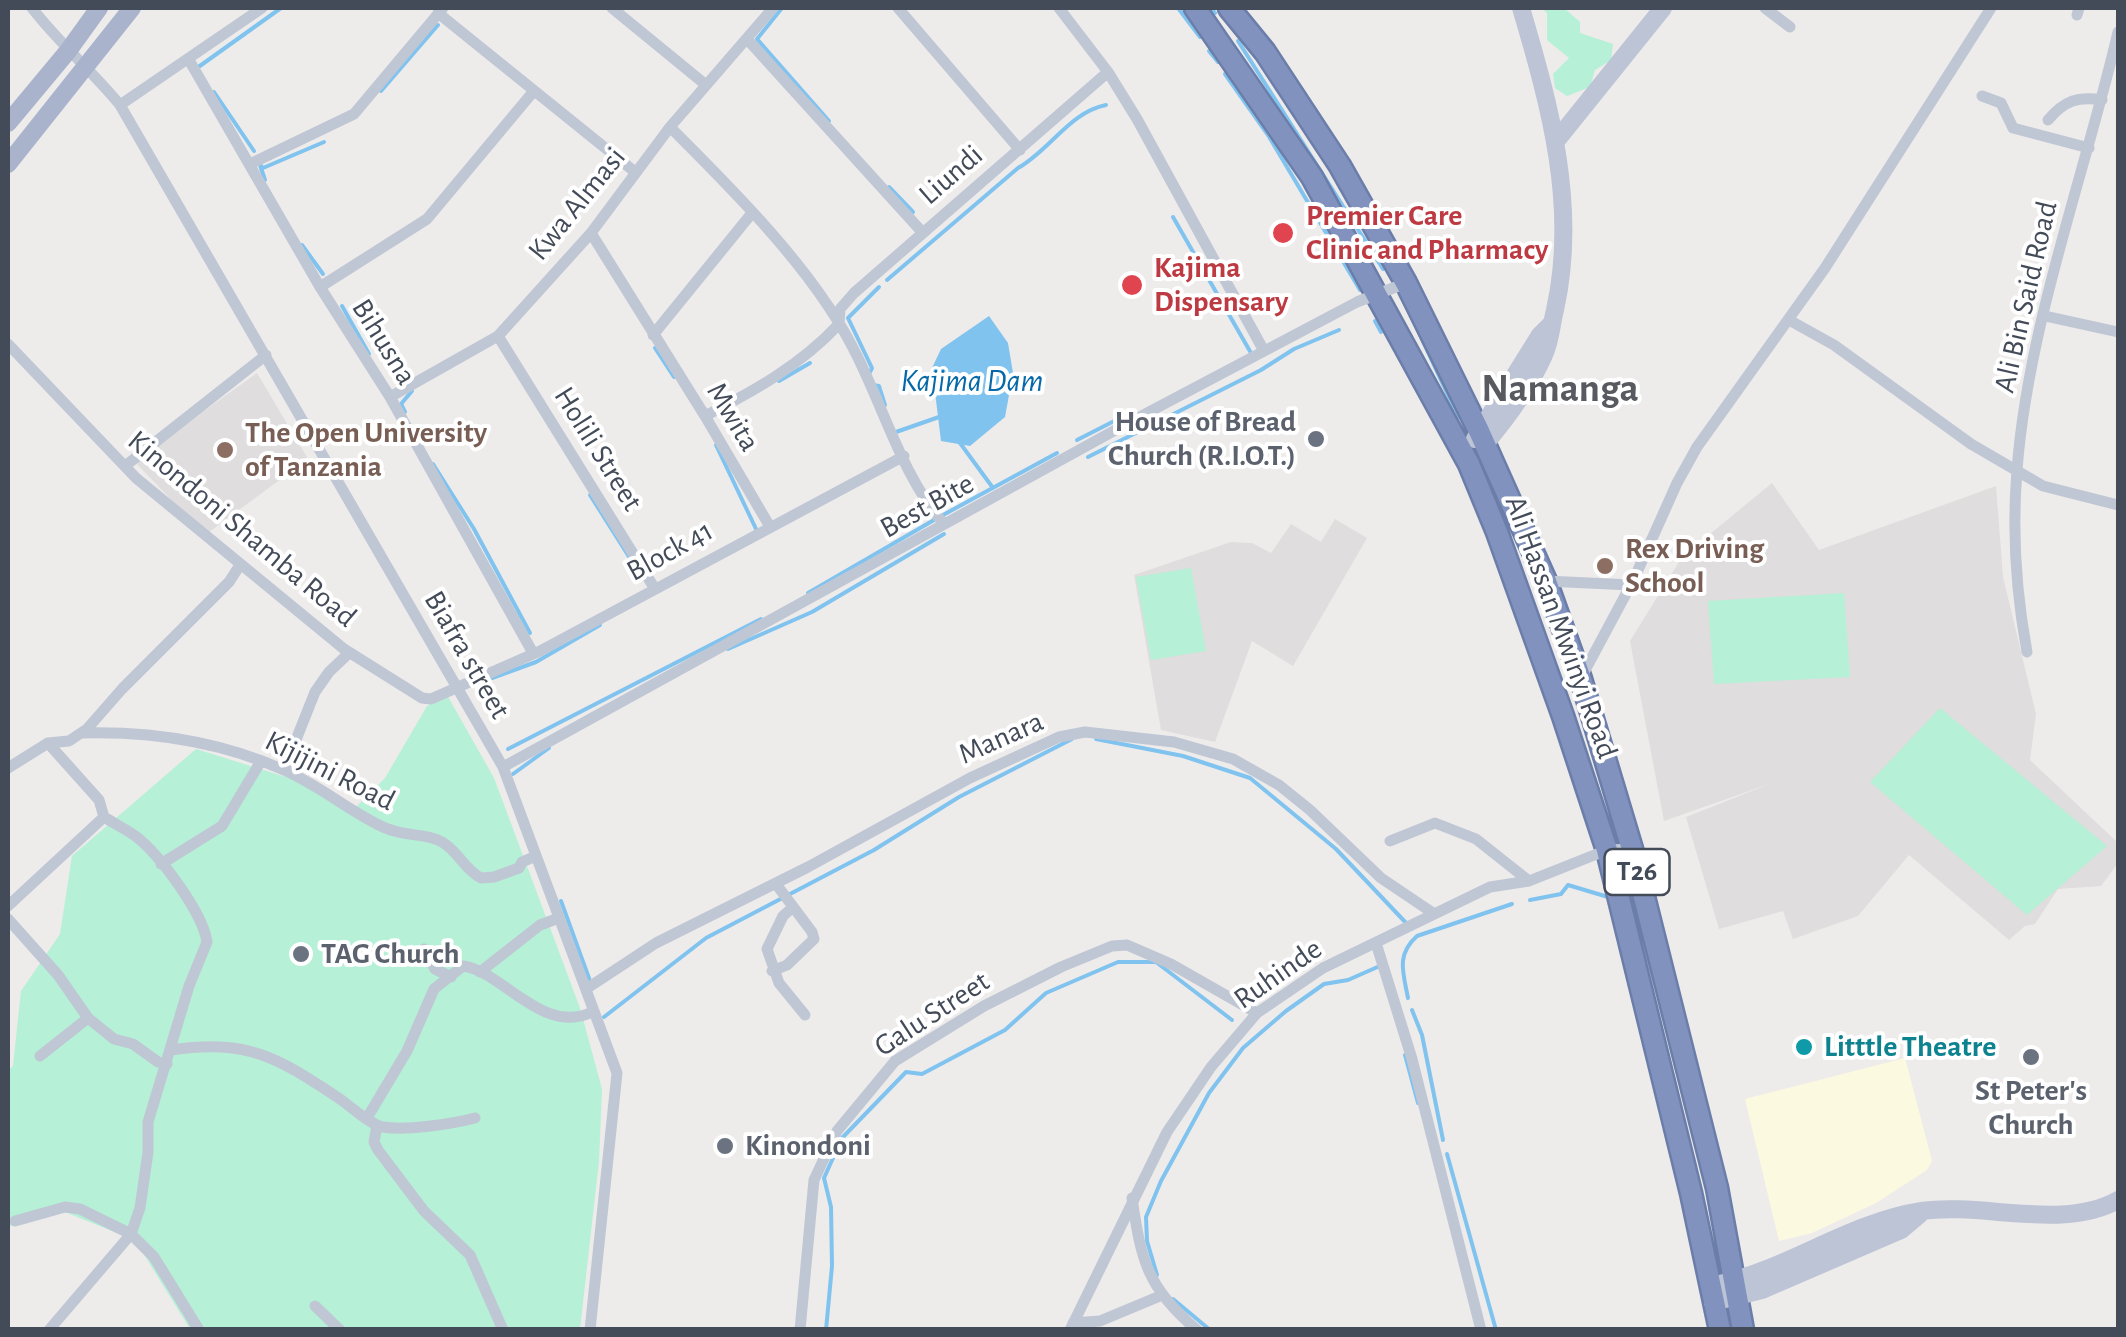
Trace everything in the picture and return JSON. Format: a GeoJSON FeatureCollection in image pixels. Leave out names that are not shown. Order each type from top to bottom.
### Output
{"type":"FeatureCollection","features":[{"type":"Feature","properties":{"kind":"highway","name":"Ali Hassan Mwinyi Road"},"geometry":{"type":"LineString","coordinates":[[1194,8],[1312,177],[1469,464],[1498,532],[1606,850],[1691,1193],[1720,1330]]}},
{"type":"Feature","properties":{"kind":"highway","name":"Ali Hassan Mwinyi Road"},"geometry":{"type":"LineString","coordinates":[[1229,8],[1265,52],[1340,166],[1406,283],[1546,580],[1632,849],[1718,1188],[1742,1330]]}},
{"type":"Feature","properties":{"kind":"main road"},"geometry":{"type":"LineString","coordinates":[[8,123],[98,8]]}},
{"type":"Feature","properties":{"kind":"main road"},"geometry":{"type":"LineString","coordinates":[[8,164],[132,8]]}},
{"type":"Feature","properties":{"kind":"street","name":"Biafra street"},"geometry":{"type":"LineString","coordinates":[[32,8],[120,105],[503,767],[617,1073],[590,1330]]}},
{"type":"Feature","properties":{"kind":"street"},"geometry":{"type":"LineString","coordinates":[[120,105],[262,8]]}},
{"type":"Feature","properties":{"kind":"street"},"geometry":{"type":"LineString","coordinates":[[612,8],[706,86]]}},
{"type":"Feature","properties":{"kind":"street","name":"Kwa Almasi"},"geometry":{"type":"LineString","coordinates":[[390,397],[498,336],[590,233],[670,126],[773,8]]}},
{"type":"Feature","properties":{"kind":"street"},"geometry":{"type":"LineString","coordinates":[[898,8],[1020,150]]}},
{"type":"Feature","properties":{"kind":"street"},"geometry":{"type":"LineString","coordinates":[[1059,8],[1108,72],[1264,350]]}},
{"type":"Feature","properties":{"kind":"street"},"geometry":{"type":"LineString","coordinates":[[1469,464],[1540,335],[1552,324],[1564,251],[1556,141],[1521,8]]}},
{"type":"Feature","properties":{"kind":"street"},"geometry":{"type":"LineString","coordinates":[[1556,141],[1662,8]]}},
{"type":"Feature","properties":{"kind":"street"},"geometry":{"type":"LineString","coordinates":[[1765,8],[1790,28]]}},
{"type":"Feature","properties":{"kind":"street"},"geometry":{"type":"LineString","coordinates":[[1580,678],[1631,585],[1697,447],[1789,320],[1991,8]]}},
{"type":"Feature","properties":{"kind":"street"},"geometry":{"type":"LineString","coordinates":[[250,164],[354,114],[440,10],[533,92],[635,172]]}},
{"type":"Feature","properties":{"kind":"street","name":"Ali Bin Said Road"},"geometry":{"type":"LineString","coordinates":[[2027,652],[2017,594],[2016,470],[2026,396],[2118,32]]}},
{"type":"Feature","properties":{"kind":"street"},"geometry":{"type":"LineString","coordinates":[[747,39],[923,232]]}},
{"type":"Feature","properties":{"kind":"street","name":"Bihusna"},"geometry":{"type":"LineString","coordinates":[[189,60],[320,287],[390,397],[533,653]]}},
{"type":"Feature","properties":{"kind":"street","name":"Liundi"},"geometry":{"type":"LineString","coordinates":[[705,416],[804,357],[839,324],[840,309],[854,292],[1108,72]]}},
{"type":"Feature","properties":{"kind":"street"},"geometry":{"type":"LineString","coordinates":[[1542,81],[1553,95],[1570,102],[1587,98],[1595,91]]}},
{"type":"Feature","properties":{"kind":"street"},"geometry":{"type":"LineString","coordinates":[[320,287],[427,219],[533,92]]}},
{"type":"Feature","properties":{"kind":"street"},"geometry":{"type":"LineString","coordinates":[[1982,96],[2001,103],[2013,128],[2090,148]]}},
{"type":"Feature","properties":{"kind":"street"},"geometry":{"type":"LineString","coordinates":[[2048,120],[2066,102],[2081,98],[2102,100]]}},
{"type":"Feature","properties":{"kind":"street"},"geometry":{"type":"LineString","coordinates":[[670,126],[752,212],[839,324],[922,494],[944,524]]}},
{"type":"Feature","properties":{"kind":"street"},"geometry":{"type":"LineString","coordinates":[[653,335],[752,212]]}},
{"type":"Feature","properties":{"kind":"street","name":"Mwita"},"geometry":{"type":"LineString","coordinates":[[590,233],[705,416],[768,526]]}},
{"type":"Feature","properties":{"kind":"street","name":"Best Bite"},"geometry":{"type":"LineString","coordinates":[[503,767],[1264,350],[1406,283]]}},
{"type":"Feature","properties":{"kind":"street"},"geometry":{"type":"LineString","coordinates":[[2045,316],[2118,332]]}},
{"type":"Feature","properties":{"kind":"street"},"geometry":{"type":"LineString","coordinates":[[1789,320],[1834,345],[1971,444],[2043,486],[2118,506]]}},
{"type":"Feature","properties":{"kind":"street","name":"Holili Street"},"geometry":{"type":"LineString","coordinates":[[498,336],[654,589]]}},
{"type":"Feature","properties":{"kind":"street","name":"Kinondoni Shamba Road"},"geometry":{"type":"LineString","coordinates":[[9,347],[125,466],[350,653],[328,672],[310,700],[284,770]]}},
{"type":"Feature","properties":{"kind":"street"},"geometry":{"type":"LineString","coordinates":[[125,466],[266,355]]}},
{"type":"Feature","properties":{"kind":"street","name":"Block 41"},"geometry":{"type":"LineString","coordinates":[[350,653],[422,698],[431,699],[533,653],[904,456]]}},
{"type":"Feature","properties":{"kind":"street"},"geometry":{"type":"LineString","coordinates":[[8,768],[48,744],[69,741],[81,734],[229,582],[240,565]]}},
{"type":"Feature","properties":{"kind":"street"},"geometry":{"type":"LineString","coordinates":[[1546,580],[1631,585]]}},
{"type":"Feature","properties":{"kind":"street","name":"Manara"},"geometry":{"type":"LineString","coordinates":[[586,988],[656,943],[784,896],[1010,758],[1059,737],[1085,732],[1174,742],[1233,759],[1279,785],[1381,878],[1433,914]]}},
{"type":"Feature","properties":{"kind":"street","name":"Kijijini Road"},"geometry":{"type":"LineString","coordinates":[[81,734],[188,738],[261,761],[284,770],[382,827],[443,842],[481,878],[519,868],[522,862],[536,856]]}},
{"type":"Feature","properties":{"kind":"street"},"geometry":{"type":"LineString","coordinates":[[48,744],[98,800],[104,818],[137,838],[161,864],[198,917],[207,942],[189,986],[148,1122],[148,1152],[132,1234],[49,1330]]}},
{"type":"Feature","properties":{"kind":"street"},"geometry":{"type":"LineString","coordinates":[[161,864],[222,826],[261,761]]}},
{"type":"Feature","properties":{"kind":"street"},"geometry":{"type":"LineString","coordinates":[[8,906],[104,818]]}},
{"type":"Feature","properties":{"kind":"street"},"geometry":{"type":"LineString","coordinates":[[1390,841],[1436,823],[1476,839],[1529,881]]}},
{"type":"Feature","properties":{"kind":"street","name":"Ruhinde"},"geometry":{"type":"LineString","coordinates":[[1072,1326],[1132,1198],[1192,1094],[1257,1013],[1324,968],[1490,887],[1529,881],[1606,850],[1632,849]]}},
{"type":"Feature","properties":{"kind":"street"},"geometry":{"type":"LineString","coordinates":[[772,971],[787,966],[814,940],[784,896]]}},
{"type":"Feature","properties":{"kind":"street"},"geometry":{"type":"LineString","coordinates":[[784,896],[768,949],[772,971],[805,1015]]}},
{"type":"Feature","properties":{"kind":"street"},"geometry":{"type":"LineString","coordinates":[[480,972],[540,925],[559,918]]}},
{"type":"Feature","properties":{"kind":"street"},"geometry":{"type":"LineString","coordinates":[[8,919],[58,976],[88,1018],[114,1039],[133,1044],[167,1064]]}},
{"type":"Feature","properties":{"kind":"street"},"geometry":{"type":"LineString","coordinates":[[1376,943],[1412,1059],[1481,1330]]}},
{"type":"Feature","properties":{"kind":"street","name":"Galu Street"},"geometry":{"type":"LineString","coordinates":[[800,1330],[814,1180],[837,1131],[895,1061],[984,1006],[1060,966],[1112,946],[1126,946],[1172,964],[1257,1013]]}},
{"type":"Feature","properties":{"kind":"street"},"geometry":{"type":"LineString","coordinates":[[424,949],[435,969],[451,977]]}},
{"type":"Feature","properties":{"kind":"street"},"geometry":{"type":"LineString","coordinates":[[504,1330],[470,1256],[424,1211],[378,1150],[372,1122],[434,989],[463,966],[480,972],[538,1008],[567,1016],[584,1016],[594,1010]]}},
{"type":"Feature","properties":{"kind":"street"},"geometry":{"type":"LineString","coordinates":[[40,1056],[88,1018]]}},
{"type":"Feature","properties":{"kind":"street"},"geometry":{"type":"LineString","coordinates":[[171,1050],[228,1044],[260,1054],[316,1084],[372,1122],[438,1126],[475,1118]]}},
{"type":"Feature","properties":{"kind":"street"},"geometry":{"type":"LineString","coordinates":[[1132,1198],[1139,1244],[1160,1296],[1197,1330]]}},
{"type":"Feature","properties":{"kind":"street"},"geometry":{"type":"LineString","coordinates":[[1711,1294],[1735,1289],[1867,1226],[1924,1210],[2076,1214],[2118,1200]]}},
{"type":"Feature","properties":{"kind":"street"},"geometry":{"type":"LineString","coordinates":[[14,1221],[65,1207],[80,1209],[132,1234],[154,1258],[199,1330]]}},
{"type":"Feature","properties":{"kind":"street"},"geometry":{"type":"LineString","coordinates":[[1072,1326],[1100,1321],[1160,1296]]}},
{"type":"Feature","properties":{"kind":"street"},"geometry":{"type":"LineString","coordinates":[[315,1306],[340,1330]]}},
{"type":"Feature","properties":{"kind":"shaded area","name":"The Open University of Tanzania"},"geometry":{"type":"Polygon","coordinates":[[[257,373],[308,459],[205,535],[134,461],[257,373]]]}},
{"type":"Feature","properties":{"kind":"shaded area"},"geometry":{"type":"Polygon","coordinates":[[[1772,483],[1819,550],[1996,486],[2003,577],[2036,714],[2030,760],[2118,843],[2118,863],[2101,886],[2058,889],[2035,924],[2025,926],[2009,940],[1909,855],[1858,916],[1793,939],[1783,911],[1719,929],[1686,817],[1772,783],[1664,821],[1630,641],[1682,557],[1772,483]]]}},
{"type":"Feature","properties":{"kind":"shaded area"},"geometry":{"type":"Polygon","coordinates":[[[1335,519],[1367,538],[1293,666],[1252,641],[1215,742],[1161,730],[1134,575],[1231,542],[1252,543],[1271,553],[1291,524],[1321,542],[1335,519]]]}},
{"type":"Feature","properties":{"kind":"shaded area"},"geometry":{"type":"Polygon","coordinates":[[[1905,1058],[1932,1161],[1927,1170],[1876,1203],[1812,1233],[1779,1241],[1745,1099],[1905,1058]]]}},
{"type":"Feature","properties":{"kind":"green space"},"geometry":{"type":"Polygon","coordinates":[[[1542,8],[1564,8],[1580,22],[1580,33],[1613,44],[1611,60],[1595,70],[1590,87],[1567,96],[1555,88],[1553,74],[1569,58],[1547,40],[1547,13],[1542,8]]]}},
{"type":"Feature","properties":{"kind":"green space"},"geometry":{"type":"Polygon","coordinates":[[[1191,568],[1206,651],[1151,660],[1136,577],[1191,568]]]}},
{"type":"Feature","properties":{"kind":"green space"},"geometry":{"type":"Polygon","coordinates":[[[1844,593],[1850,677],[1714,684],[1708,601],[1844,593]]]}},
{"type":"Feature","properties":{"kind":"green space"},"geometry":{"type":"Polygon","coordinates":[[[447,695],[494,778],[580,1008],[602,1089],[599,1161],[580,1329],[190,1329],[143,1253],[129,1238],[60,1210],[8,1229],[8,1070],[13,1066],[21,991],[60,934],[72,856],[196,749],[299,781],[351,812],[385,778],[427,706],[447,695]]]}},
{"type":"Feature","properties":{"kind":"green space"},"geometry":{"type":"Polygon","coordinates":[[[1940,708],[2107,846],[2027,915],[1870,782],[1940,708]]]}},
{"type":"Feature","properties":{"kind":"water","name":"Kajima Dam"},"geometry":{"type":"Polygon","coordinates":[[[989,316],[1008,343],[1013,373],[1005,417],[970,446],[941,441],[932,368],[941,349],[989,316]]]}},
{"type":"Feature","properties":{"kind":"waterway"},"geometry":{"type":"LineString","coordinates":[[197,68],[281,8]]}},
{"type":"Feature","properties":{"kind":"waterway"},"geometry":{"type":"LineString","coordinates":[[782,8],[757,39],[829,121]]}},
{"type":"Feature","properties":{"kind":"waterway"},"geometry":{"type":"LineString","coordinates":[[1178,8],[1200,37]]}},
{"type":"Feature","properties":{"kind":"waterway"},"geometry":{"type":"LineString","coordinates":[[1210,8],[1215,13]]}},
{"type":"Feature","properties":{"kind":"waterway"},"geometry":{"type":"LineString","coordinates":[[381,91],[438,25]]}},
{"type":"Feature","properties":{"kind":"waterway"},"geometry":{"type":"LineString","coordinates":[[1238,41],[1383,269]]}},
{"type":"Feature","properties":{"kind":"waterway"},"geometry":{"type":"LineString","coordinates":[[1209,51],[1218,62]]}},
{"type":"Feature","properties":{"kind":"waterway"},"geometry":{"type":"LineString","coordinates":[[1225,74],[1268,135],[1360,290]]}},
{"type":"Feature","properties":{"kind":"waterway"},"geometry":{"type":"LineString","coordinates":[[214,92],[254,151]]}},
{"type":"Feature","properties":{"kind":"waterway"},"geometry":{"type":"LineString","coordinates":[[887,280],[1071,123],[1106,105]]}},
{"type":"Feature","properties":{"kind":"waterway"},"geometry":{"type":"LineString","coordinates":[[265,180],[260,165],[263,168],[324,142]]}},
{"type":"Feature","properties":{"kind":"waterway"},"geometry":{"type":"LineString","coordinates":[[889,187],[913,212]]}},
{"type":"Feature","properties":{"kind":"waterway"},"geometry":{"type":"LineString","coordinates":[[1173,217],[1251,353]]}},
{"type":"Feature","properties":{"kind":"waterway"},"geometry":{"type":"LineString","coordinates":[[302,245],[323,274]]}},
{"type":"Feature","properties":{"kind":"waterway"},"geometry":{"type":"LineString","coordinates":[[870,372],[872,368],[848,318],[879,287]]}},
{"type":"Feature","properties":{"kind":"waterway"},"geometry":{"type":"LineString","coordinates":[[342,306],[369,354]]}},
{"type":"Feature","properties":{"kind":"waterway"},"geometry":{"type":"LineString","coordinates":[[1408,309],[1458,417]]}},
{"type":"Feature","properties":{"kind":"waterway"},"geometry":{"type":"LineString","coordinates":[[1375,321],[1381,332]]}},
{"type":"Feature","properties":{"kind":"waterway"},"geometry":{"type":"LineString","coordinates":[[1088,457],[1261,370],[1294,349],[1339,330]]}},
{"type":"Feature","properties":{"kind":"waterway"},"geometry":{"type":"LineString","coordinates":[[655,348],[674,377]]}},
{"type":"Feature","properties":{"kind":"waterway"},"geometry":{"type":"LineString","coordinates":[[779,381],[810,363]]}},
{"type":"Feature","properties":{"kind":"waterway"},"geometry":{"type":"LineString","coordinates":[[873,385],[879,386],[885,405]]}},
{"type":"Feature","properties":{"kind":"waterway"},"geometry":{"type":"LineString","coordinates":[[405,412],[401,404],[412,391]]}},
{"type":"Feature","properties":{"kind":"waterway"},"geometry":{"type":"LineString","coordinates":[[1077,440],[1126,415]]}},
{"type":"Feature","properties":{"kind":"waterway"},"geometry":{"type":"LineString","coordinates":[[896,432],[939,417]]}},
{"type":"Feature","properties":{"kind":"waterway"},"geometry":{"type":"LineString","coordinates":[[960,443],[993,488]]}},
{"type":"Feature","properties":{"kind":"waterway"},"geometry":{"type":"LineString","coordinates":[[716,445],[757,531]]}},
{"type":"Feature","properties":{"kind":"waterway"},"geometry":{"type":"LineString","coordinates":[[943,515],[1057,453]]}},
{"type":"Feature","properties":{"kind":"waterway"},"geometry":{"type":"LineString","coordinates":[[433,464],[474,529],[530,633]]}},
{"type":"Feature","properties":{"kind":"waterway"},"geometry":{"type":"LineString","coordinates":[[590,495],[633,563]]}},
{"type":"Feature","properties":{"kind":"waterway"},"geometry":{"type":"LineString","coordinates":[[808,593],[934,520]]}},
{"type":"Feature","properties":{"kind":"waterway"},"geometry":{"type":"LineString","coordinates":[[728,649],[812,612],[944,534]]}},
{"type":"Feature","properties":{"kind":"waterway"},"geometry":{"type":"LineString","coordinates":[[508,749],[761,619]]}},
{"type":"Feature","properties":{"kind":"waterway"},"geometry":{"type":"LineString","coordinates":[[492,678],[536,662],[600,625]]}},
{"type":"Feature","properties":{"kind":"waterway"},"geometry":{"type":"LineString","coordinates":[[604,1017],[706,938],[874,850],[959,797],[1072,739]]}},
{"type":"Feature","properties":{"kind":"waterway"},"geometry":{"type":"LineString","coordinates":[[1096,739],[1183,756],[1250,778],[1336,849],[1408,925]]}},
{"type":"Feature","properties":{"kind":"waterway"},"geometry":{"type":"LineString","coordinates":[[513,774],[549,748]]}},
{"type":"Feature","properties":{"kind":"waterway"},"geometry":{"type":"LineString","coordinates":[[1530,900],[1561,894],[1568,885],[1608,897]]}},
{"type":"Feature","properties":{"kind":"waterway"},"geometry":{"type":"LineString","coordinates":[[561,901],[590,981]]}},
{"type":"Feature","properties":{"kind":"waterway"},"geometry":{"type":"LineString","coordinates":[[1408,998],[1404,957],[1417,936],[1512,904]]}},
{"type":"Feature","properties":{"kind":"waterway"},"geometry":{"type":"LineString","coordinates":[[826,1330],[832,1266],[831,1207],[824,1178],[842,1138],[906,1072],[922,1074],[1005,1030],[1046,993],[1118,962],[1156,962],[1232,1020]]}},
{"type":"Feature","properties":{"kind":"waterway"},"geometry":{"type":"LineString","coordinates":[[1157,1275],[1147,1241],[1146,1217],[1209,1093],[1243,1048],[1286,1011],[1324,984],[1348,980],[1382,965]]}},
{"type":"Feature","properties":{"kind":"waterway"},"geometry":{"type":"LineString","coordinates":[[1412,1010],[1422,1035],[1443,1140]]}},
{"type":"Feature","properties":{"kind":"waterway"},"geometry":{"type":"LineString","coordinates":[[1405,1055],[1418,1103]]}},
{"type":"Feature","properties":{"kind":"waterway"},"geometry":{"type":"LineString","coordinates":[[1447,1154],[1496,1330]]}},
{"type":"Feature","properties":{"kind":"waterway"},"geometry":{"type":"LineString","coordinates":[[1173,1299],[1210,1330]]}},
{"type":"Feature","properties":{"kind":"place","name":"Premier Care Clinic and Pharmacy"},"geometry":{"type":"Point","coordinates":[1283,233]}},
{"type":"Feature","properties":{"kind":"place","name":"Kajima Dispensary"},"geometry":{"type":"Point","coordinates":[1132,285]}},
{"type":"Feature","properties":{"kind":"place","name":"House of Bread Church (R.I.O.T.)"},"geometry":{"type":"Point","coordinates":[1316,439]}},
{"type":"Feature","properties":{"kind":"place","name":"The Open University of Tanzania"},"geometry":{"type":"Point","coordinates":[225,450]}},
{"type":"Feature","properties":{"kind":"place","name":"Rex Driving School"},"geometry":{"type":"Point","coordinates":[1605,566]}},
{"type":"Feature","properties":{"kind":"place","name":"TAG Church"},"geometry":{"type":"Point","coordinates":[301,954]}},
{"type":"Feature","properties":{"kind":"place","name":"Litttle Theatre"},"geometry":{"type":"Point","coordinates":[1804,1047]}},
{"type":"Feature","properties":{"kind":"place","name":"St Peter's Church"},"geometry":{"type":"Point","coordinates":[2031,1057]}},
{"type":"Feature","properties":{"kind":"place","name":"Kinondoni"},"geometry":{"type":"Point","coordinates":[725,1146]}},
{"type":"Feature","properties":{"kind":"district","name":"Namanga"},"geometry":{"type":"Point","coordinates":[1560,389]}}]}
